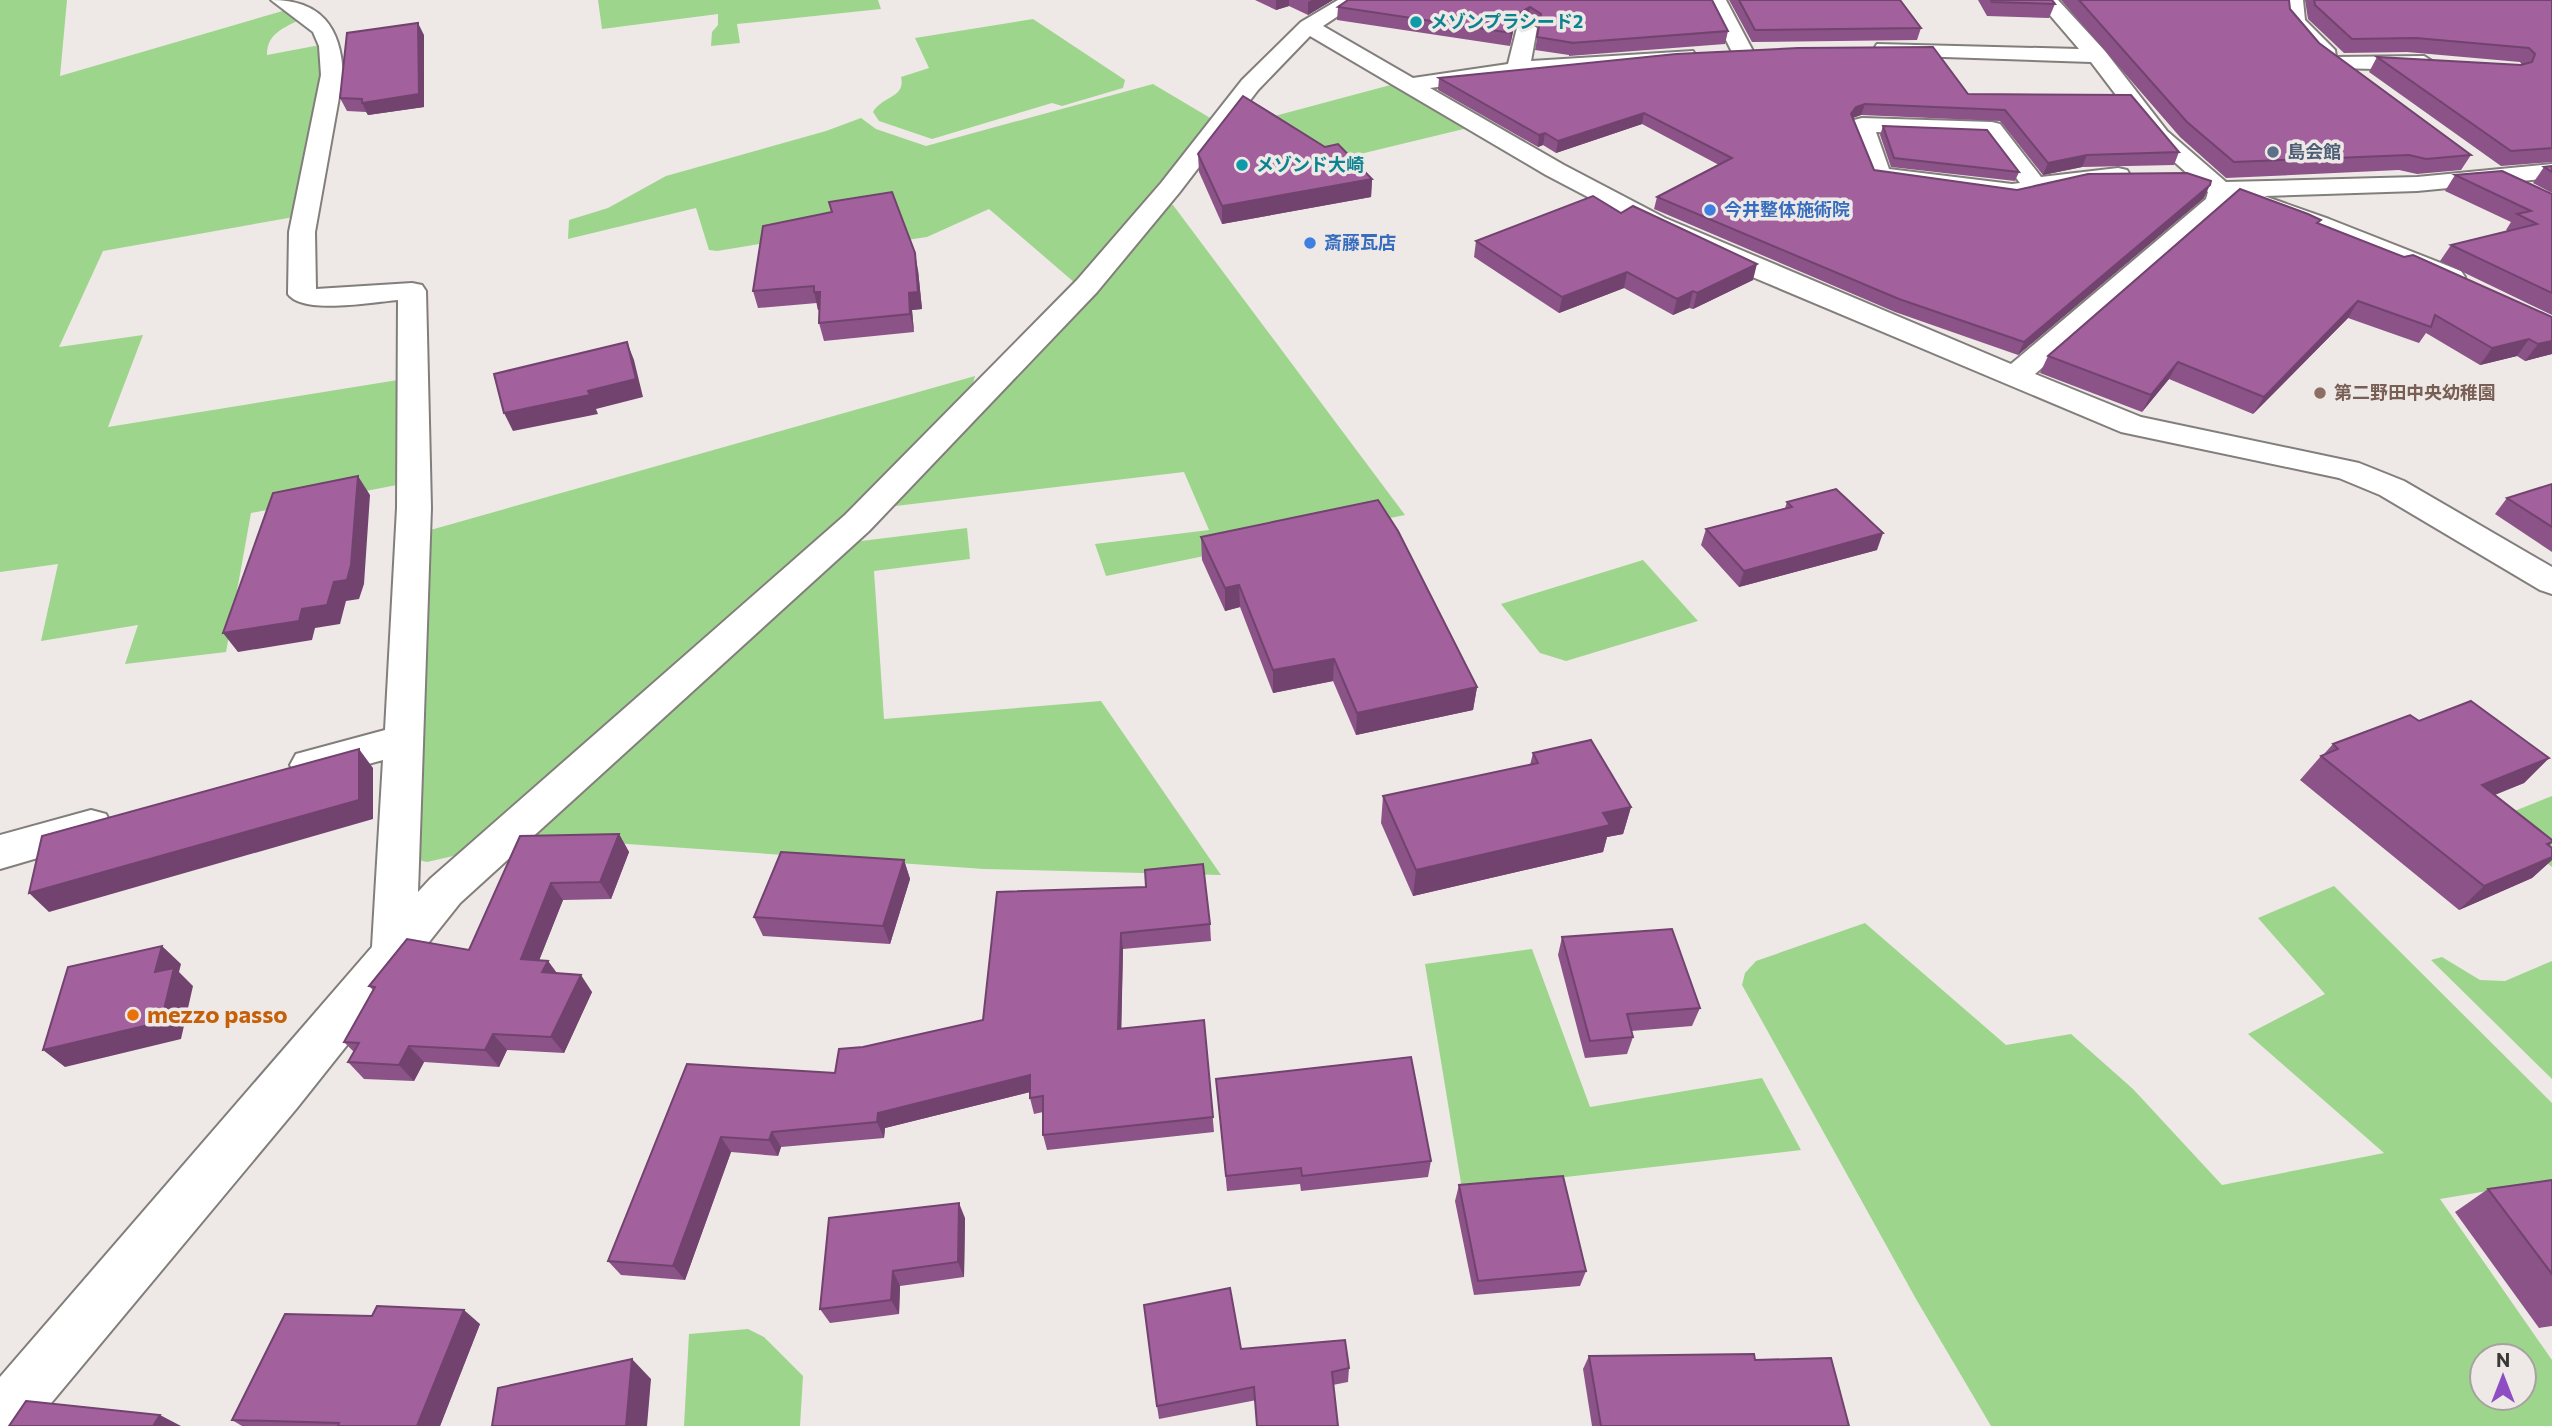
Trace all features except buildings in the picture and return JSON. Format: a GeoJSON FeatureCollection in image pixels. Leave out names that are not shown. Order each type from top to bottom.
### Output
{"type":"FeatureCollection","features":[{"type":"Feature","properties":{"kind":"street"},"geometry":{"type":"LineString","coordinates":[[281,0],[321,24],[326,32],[332,59],[332,75],[302,232],[302,294],[312,298],[412,291],[414,508],[394,952]]}},
{"type":"Feature","properties":{"kind":"street"},"geometry":{"type":"LineString","coordinates":[[0,1420],[280,1092],[445,891],[837,541],[1087,286],[1170,188],[1250,85],[1308,26],[1352,0]]}},
{"type":"Feature","properties":{"kind":"street"},"geometry":{"type":"LineString","coordinates":[[1716,0],[1743,53]]}},
{"type":"Feature","properties":{"kind":"street"},"geometry":{"type":"LineString","coordinates":[[2046,0],[2097,56],[2159,136],[2211,183],[2470,285]]}},
{"type":"Feature","properties":{"kind":"street"},"geometry":{"type":"LineString","coordinates":[[2293,0],[2295,21],[2321,50],[2371,87]]}},
{"type":"Feature","properties":{"kind":"street"},"geometry":{"type":"LineString","coordinates":[[1308,26],[1555,170],[1656,223],[1760,270],[2132,425],[2348,470],[2367,477],[2392,488],[2552,582]]}},
{"type":"Feature","properties":{"kind":"street"},"geometry":{"type":"LineString","coordinates":[[1518,69],[1527,28]]}},
{"type":"Feature","properties":{"kind":"street"},"geometry":{"type":"LineString","coordinates":[[1863,50],[2097,56]]}},
{"type":"Feature","properties":{"kind":"street"},"geometry":{"type":"LineString","coordinates":[[1409,84],[1518,69],[1769,52]]}},
{"type":"Feature","properties":{"kind":"street"},"geometry":{"type":"LineString","coordinates":[[2339,64],[2407,62],[2446,65]]}},
{"type":"Feature","properties":{"kind":"street"},"geometry":{"type":"LineString","coordinates":[[2035,186],[1992,129],[1862,125],[1879,175],[2012,192],[2082,177],[2155,174],[2211,183],[2417,184],[2552,171]]}},
{"type":"Feature","properties":{"kind":"street"},"geometry":{"type":"LineString","coordinates":[[2465,159],[2526,194]]}},
{"type":"Feature","properties":{"kind":"street"},"geometry":{"type":"LineString","coordinates":[[2013,376],[2218,202],[2211,183]]}},
{"type":"Feature","properties":{"kind":"street"},"geometry":{"type":"LineString","coordinates":[[270,776],[403,740]]}},
{"type":"Feature","properties":{"kind":"street"},"geometry":{"type":"LineString","coordinates":[[0,852],[127,816]]}},
{"type":"Feature","properties":{"kind":"green space"},"geometry":{"type":"Polygon","coordinates":[[[0,0],[67,0],[60,76],[286,10],[301,19],[273,36],[267,55],[320,45],[324,62],[294,217],[103,251],[59,347],[143,335],[108,427],[404,379],[397,485],[251,513],[226,652],[125,664],[138,625],[41,641],[58,564],[0,572],[0,0]]]}},
{"type":"Feature","properties":{"kind":"green space"},"geometry":{"type":"Polygon","coordinates":[[[598,0],[878,0],[881,9],[737,24],[740,43],[711,46],[712,32],[718,25],[718,14],[602,29],[598,0]]]}},
{"type":"Feature","properties":{"kind":"green space"},"geometry":{"type":"Polygon","coordinates":[[[1033,19],[1125,80],[1123,88],[1062,106],[1052,103],[932,139],[879,121],[873,112],[897,93],[902,84],[901,77],[929,68],[915,38],[1033,19]]]}},
{"type":"Feature","properties":{"kind":"green space"},"geometry":{"type":"Polygon","coordinates":[[[1398,83],[1472,127],[1327,162],[1263,119],[1398,83]]]}},
{"type":"Feature","properties":{"kind":"green space"},"geometry":{"type":"Polygon","coordinates":[[[1153,84],[1212,119],[1075,283],[989,209],[927,237],[907,240],[815,235],[717,251],[709,250],[696,208],[568,239],[569,220],[608,208],[666,176],[826,131],[861,118],[876,129],[926,146],[1153,84]]]}},
{"type":"Feature","properties":{"kind":"green space"},"geometry":{"type":"Polygon","coordinates":[[[1169,205],[1173,205],[1405,515],[1106,576],[1095,544],[1209,530],[1184,472],[887,507],[1057,335],[1169,205]]]}},
{"type":"Feature","properties":{"kind":"green space"},"geometry":{"type":"Polygon","coordinates":[[[975,376],[970,394],[861,501],[462,854],[427,862],[414,859],[427,531],[975,376]]]}},
{"type":"Feature","properties":{"kind":"green space"},"geometry":{"type":"Polygon","coordinates":[[[967,528],[970,559],[874,571],[884,719],[1101,701],[1221,875],[984,869],[527,837],[853,542],[967,528]]]}},
{"type":"Feature","properties":{"kind":"green space"},"geometry":{"type":"Polygon","coordinates":[[[1643,560],[1698,621],[1566,661],[1540,653],[1501,604],[1643,560]]]}},
{"type":"Feature","properties":{"kind":"green space"},"geometry":{"type":"Polygon","coordinates":[[[2552,796],[2552,867],[2492,820],[2552,796]]]}},
{"type":"Feature","properties":{"kind":"green space"},"geometry":{"type":"Polygon","coordinates":[[[2334,886],[2552,1103],[2552,1180],[2440,1199],[2552,1360],[2552,1426],[1991,1426],[1916,1299],[1742,985],[1745,973],[1756,961],[1865,923],[2006,1045],[2071,1034],[2133,1089],[2222,1185],[2384,1153],[2248,1034],[2325,994],[2258,918],[2334,886]]]}},
{"type":"Feature","properties":{"kind":"green space"},"geometry":{"type":"Polygon","coordinates":[[[1532,949],[1590,1107],[1762,1078],[1801,1150],[1462,1189],[1425,964],[1532,949]]]}},
{"type":"Feature","properties":{"kind":"green space"},"geometry":{"type":"Polygon","coordinates":[[[2442,957],[2480,980],[2505,981],[2552,961],[2552,1079],[2431,960],[2442,957]]]}},
{"type":"Feature","properties":{"kind":"green space"},"geometry":{"type":"Polygon","coordinates":[[[748,1329],[764,1337],[803,1376],[800,1426],[684,1426],[689,1334],[748,1329]]]}},
{"type":"Feature","properties":{"kind":"place","name":"メゾンプラシード2"},"geometry":{"type":"Point","coordinates":[1416,22]}},
{"type":"Feature","properties":{"kind":"place","name":"島会館"},"geometry":{"type":"Point","coordinates":[2273,152]}},
{"type":"Feature","properties":{"kind":"place","name":"メゾンド大崎"},"geometry":{"type":"Point","coordinates":[1242,165]}},
{"type":"Feature","properties":{"kind":"place","name":"今井整体施術院"},"geometry":{"type":"Point","coordinates":[1710,210]}},
{"type":"Feature","properties":{"kind":"place","name":"斎藤瓦店"},"geometry":{"type":"Point","coordinates":[1310,243]}},
{"type":"Feature","properties":{"kind":"place","name":"第二野田中央幼稚園"},"geometry":{"type":"Point","coordinates":[2320,393]}},
{"type":"Feature","properties":{"kind":"place","name":"mezzo passo"},"geometry":{"type":"Point","coordinates":[133,1015]}}]}
